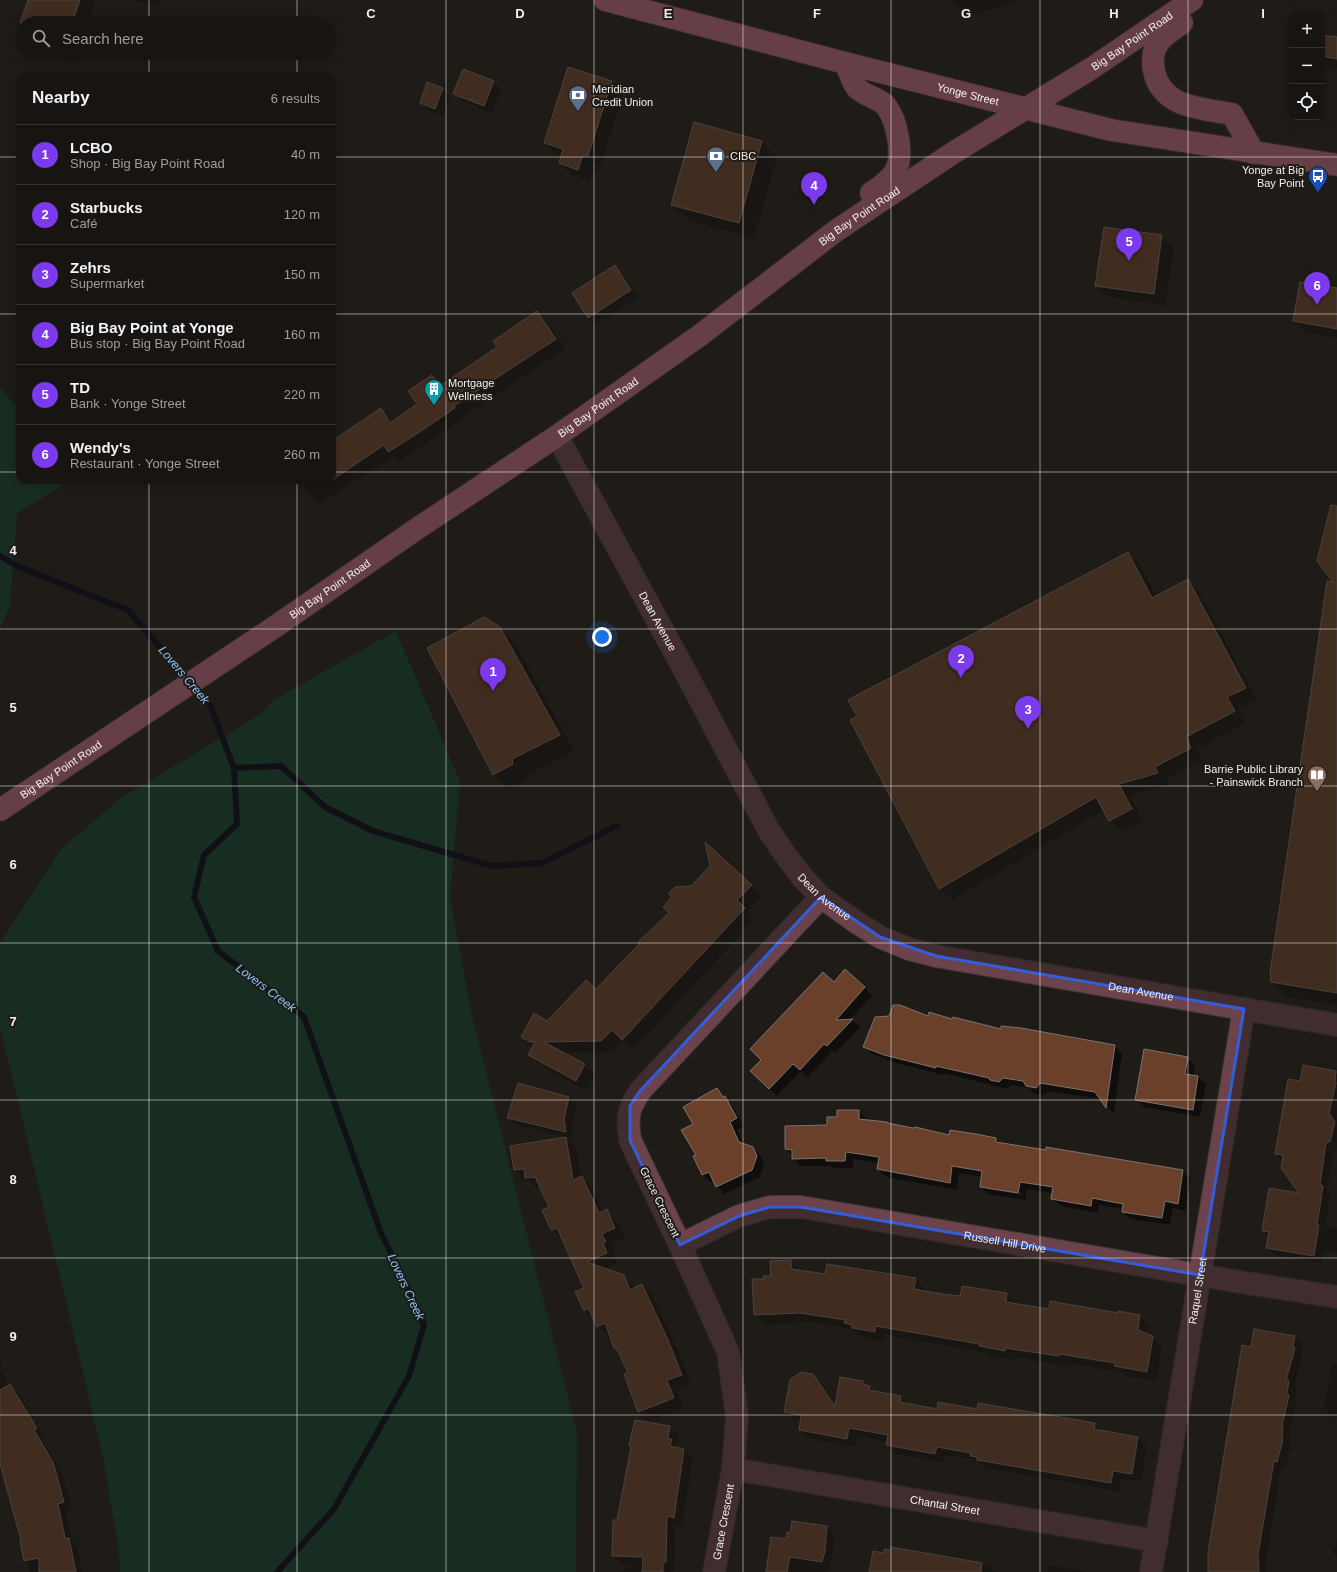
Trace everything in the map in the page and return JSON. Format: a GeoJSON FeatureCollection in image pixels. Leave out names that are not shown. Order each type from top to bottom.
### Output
{"type":"FeatureCollection","features":[{"type":"Feature","properties":{"kind":"main road","name":"Yonge Street"},"geometry":{"type":"LineString","coordinates":[[605,0],[845,63],[1111,130],[1337,165]]}},
{"type":"Feature","properties":{"kind":"main road","name":"Big Bay Point Road"},"geometry":{"type":"LineString","coordinates":[[0,810],[557,436],[698,336],[837,230],[956,151],[1092,68],[1192,0]]}},
{"type":"Feature","properties":{"kind":"main road"},"geometry":{"type":"LineString","coordinates":[[1200,0],[1190,17],[1162,38],[1157,44],[1153,53],[1154,73],[1163,91],[1181,103],[1232,114],[1254,153]]}},
{"type":"Feature","properties":{"kind":"main road"},"geometry":{"type":"LineString","coordinates":[[837,230],[853,205],[886,183],[895,172],[899,162],[899,141],[893,121],[885,106],[857,88],[845,63]]}},
{"type":"Feature","properties":{"kind":"street","name":"Dean Avenue"},"geometry":{"type":"LineString","coordinates":[[557,436],[687,675],[769,831],[802,877],[821,897],[880,937],[909,949],[936,956],[1337,1025]]}},
{"type":"Feature","properties":{"kind":"street","name":"Grace Crescent"},"geometry":{"type":"LineString","coordinates":[[714,1572],[734,1470],[737,1416],[728,1352],[680,1245],[630,1140],[628,1123],[630,1106],[640,1091],[821,897]]}},
{"type":"Feature","properties":{"kind":"street","name":"Raquel Street"},"geometry":{"type":"LineString","coordinates":[[1152,1572],[1244,1009]]}},
{"type":"Feature","properties":{"kind":"street","name":"Russell Hill Drive"},"geometry":{"type":"LineString","coordinates":[[680,1245],[739,1216],[770,1207],[801,1207],[1337,1297]]}},
{"type":"Feature","properties":{"kind":"street","name":"Chantal Street"},"geometry":{"type":"LineString","coordinates":[[734,1470],[1157,1541]]}},
{"type":"Feature","properties":{"kind":"highlighted area"},"geometry":{"type":"Polygon","coordinates":[[[821,897],[880,937],[936,956],[1244,1009],[1200,1275],[801,1207],[770,1207],[739,1216],[680,1245],[630,1140],[630,1106],[640,1091],[821,897]]]}},
{"type":"Feature","properties":{"kind":"green space"},"geometry":{"type":"Polygon","coordinates":[[[0,387],[16,406],[16,484],[65,484],[17,513],[10,605],[0,629],[0,387]]]}},
{"type":"Feature","properties":{"kind":"green space"},"geometry":{"type":"Polygon","coordinates":[[[396,631],[460,782],[450,898],[471,1011],[577,1434],[576,1572],[120,1572],[119,1551],[102,1452],[0,1026],[0,943],[62,848],[121,798],[261,714],[275,699],[396,631]]]}},
{"type":"Feature","properties":{"kind":"building"},"geometry":{"type":"Polygon","coordinates":[[[28,0],[80,0],[74,16],[22,16],[28,0]]]}},
{"type":"Feature","properties":{"kind":"building"},"geometry":{"type":"Polygon","coordinates":[[[1325,35],[1337,37],[1337,59],[1325,57],[1325,35]]]}},
{"type":"Feature","properties":{"kind":"building","name":"Meridian Credit Union"},"geometry":{"type":"Polygon","coordinates":[[[568,67],[612,81],[588,156],[583,155],[578,170],[559,163],[563,149],[544,143],[568,67]]]}},
{"type":"Feature","properties":{"kind":"building"},"geometry":{"type":"Polygon","coordinates":[[[463,69],[494,81],[484,106],[453,94],[463,69]]]}},
{"type":"Feature","properties":{"kind":"building"},"geometry":{"type":"Polygon","coordinates":[[[427,82],[443,88],[435,109],[420,103],[427,82]]]}},
{"type":"Feature","properties":{"kind":"building","name":"CIBC"},"geometry":{"type":"Polygon","coordinates":[[[694,122],[762,141],[739,223],[671,205],[694,122]]]}},
{"type":"Feature","properties":{"kind":"building"},"geometry":{"type":"Polygon","coordinates":[[[1104,227],[1162,235],[1154,294],[1095,286],[1104,227]]]}},
{"type":"Feature","properties":{"kind":"building"},"geometry":{"type":"Polygon","coordinates":[[[615,265],[631,290],[588,318],[572,293],[615,265]]]}},
{"type":"Feature","properties":{"kind":"building"},"geometry":{"type":"Polygon","coordinates":[[[1300,282],[1337,288],[1337,329],[1293,321],[1300,282]]]}},
{"type":"Feature","properties":{"kind":"building"},"geometry":{"type":"Polygon","coordinates":[[[537,311],[556,339],[454,406],[455,408],[388,452],[384,445],[336,477],[336,438],[381,408],[390,423],[417,404],[408,391],[432,375],[440,386],[497,347],[493,341],[537,311]]]}},
{"type":"Feature","properties":{"kind":"building","name":"Barrie Public Library - Painswick Branch"},"geometry":{"type":"Polygon","coordinates":[[[1331,505],[1337,506],[1337,993],[1271,982],[1270,973],[1327,581],[1333,582],[1317,561],[1331,505]]]}},
{"type":"Feature","properties":{"kind":"building"},"geometry":{"type":"Polygon","coordinates":[[[1128,552],[1152,598],[1188,579],[1246,688],[1227,697],[1235,711],[1186,737],[1191,748],[1155,767],[1158,773],[1119,784],[1132,809],[1109,821],[1096,797],[939,889],[850,720],[857,716],[848,700],[1128,552]]]}},
{"type":"Feature","properties":{"kind":"building"},"geometry":{"type":"Polygon","coordinates":[[[484,617],[500,627],[560,735],[512,759],[513,764],[493,775],[427,648],[484,617]]]}},
{"type":"Feature","properties":{"kind":"building"},"geometry":{"type":"Polygon","coordinates":[[[705,842],[752,885],[737,900],[745,908],[622,1040],[612,1030],[601,1041],[544,1042],[585,1064],[576,1081],[528,1055],[535,1042],[530,1042],[521,1037],[534,1013],[547,1021],[586,980],[596,989],[639,944],[639,941],[669,913],[663,907],[671,898],[669,893],[675,887],[691,886],[710,866],[705,842]]]}},
{"type":"Feature","properties":{"kind":"building"},"geometry":{"type":"Polygon","coordinates":[[[845,969],[865,987],[836,1020],[853,1019],[827,1046],[824,1044],[800,1070],[793,1064],[769,1089],[750,1071],[761,1060],[750,1049],[823,972],[834,982],[845,969]]]}},
{"type":"Feature","properties":{"kind":"building"},"geometry":{"type":"Polygon","coordinates":[[[893,1005],[900,1005],[928,1016],[929,1012],[952,1019],[953,1017],[1001,1029],[1001,1026],[1021,1028],[1115,1045],[1106,1108],[1095,1092],[1040,1083],[1036,1088],[1026,1086],[1023,1081],[1003,1078],[999,1082],[990,1080],[989,1078],[936,1066],[936,1068],[884,1055],[863,1047],[875,1017],[889,1016],[893,1005]]]}},
{"type":"Feature","properties":{"kind":"building"},"geometry":{"type":"Polygon","coordinates":[[[1144,1049],[1188,1057],[1185,1074],[1198,1076],[1193,1110],[1135,1100],[1144,1049]]]}},
{"type":"Feature","properties":{"kind":"building"},"geometry":{"type":"Polygon","coordinates":[[[1303,1065],[1336,1071],[1336,1083],[1329,1113],[1335,1122],[1330,1142],[1326,1142],[1320,1185],[1323,1186],[1317,1225],[1319,1225],[1314,1256],[1266,1248],[1269,1232],[1262,1231],[1269,1188],[1299,1193],[1281,1168],[1283,1155],[1275,1154],[1288,1079],[1300,1081],[1303,1065]]]}},
{"type":"Feature","properties":{"kind":"building"},"geometry":{"type":"Polygon","coordinates":[[[518,1083],[569,1097],[564,1119],[566,1132],[507,1118],[518,1083]]]}},
{"type":"Feature","properties":{"kind":"building"},"geometry":{"type":"Polygon","coordinates":[[[717,1088],[723,1097],[725,1096],[737,1118],[730,1122],[739,1142],[753,1147],[757,1156],[752,1170],[716,1187],[709,1172],[702,1175],[693,1156],[696,1155],[681,1130],[693,1124],[683,1107],[717,1088]]]}},
{"type":"Feature","properties":{"kind":"building"},"geometry":{"type":"Polygon","coordinates":[[[837,1110],[859,1110],[859,1119],[887,1122],[949,1135],[950,1130],[996,1138],[996,1142],[1046,1150],[1046,1147],[1183,1170],[1178,1204],[1165,1201],[1162,1218],[1122,1212],[1123,1204],[1092,1198],[1091,1206],[1051,1199],[1053,1187],[1020,1182],[1018,1193],[980,1187],[982,1171],[952,1166],[950,1183],[877,1169],[879,1157],[846,1152],[845,1161],[826,1161],[826,1158],[792,1159],[792,1150],[785,1149],[785,1126],[827,1125],[827,1117],[837,1117],[837,1110]]]}},
{"type":"Feature","properties":{"kind":"building"},"geometry":{"type":"Polygon","coordinates":[[[566,1137],[573,1180],[582,1176],[599,1213],[607,1209],[615,1228],[602,1234],[606,1242],[603,1243],[607,1253],[587,1262],[624,1275],[630,1290],[642,1284],[668,1340],[682,1375],[667,1380],[674,1398],[638,1412],[624,1374],[628,1373],[617,1349],[614,1348],[605,1323],[597,1327],[588,1308],[584,1311],[575,1292],[584,1288],[557,1228],[551,1230],[542,1210],[549,1207],[535,1177],[525,1178],[524,1169],[514,1170],[510,1146],[566,1137]]]}},
{"type":"Feature","properties":{"kind":"building"},"geometry":{"type":"Polygon","coordinates":[[[791,1260],[792,1269],[825,1274],[827,1264],[916,1278],[914,1289],[942,1294],[960,1296],[962,1286],[1007,1293],[1006,1302],[1049,1309],[1050,1301],[1118,1313],[1118,1311],[1140,1315],[1138,1330],[1153,1336],[1147,1372],[1114,1366],[1115,1363],[1059,1354],[1059,1356],[1005,1348],[1005,1351],[979,1346],[979,1344],[876,1326],[875,1332],[852,1328],[852,1325],[844,1323],[845,1320],[800,1313],[754,1315],[752,1279],[764,1279],[763,1276],[771,1276],[770,1261],[791,1260]]]}},
{"type":"Feature","properties":{"kind":"building"},"geometry":{"type":"Polygon","coordinates":[[[1254,1329],[1295,1336],[1293,1346],[1295,1348],[1286,1380],[1289,1381],[1287,1393],[1289,1395],[1282,1426],[1283,1439],[1277,1462],[1274,1461],[1258,1554],[1259,1572],[1208,1572],[1208,1552],[1242,1345],[1251,1347],[1254,1329]]]}},
{"type":"Feature","properties":{"kind":"building"},"geometry":{"type":"Polygon","coordinates":[[[801,1372],[813,1374],[835,1406],[840,1377],[863,1381],[863,1384],[870,1386],[869,1390],[901,1396],[900,1402],[937,1409],[938,1402],[977,1409],[978,1403],[1095,1423],[1094,1429],[1138,1437],[1132,1474],[1113,1471],[1111,1483],[977,1460],[977,1457],[970,1456],[971,1453],[937,1447],[935,1454],[886,1445],[888,1435],[849,1428],[847,1439],[799,1430],[801,1415],[784,1412],[790,1380],[801,1372]]]}},
{"type":"Feature","properties":{"kind":"building"},"geometry":{"type":"Polygon","coordinates":[[[10,1384],[37,1428],[34,1430],[53,1462],[64,1502],[58,1504],[65,1538],[69,1538],[76,1572],[39,1572],[39,1558],[24,1561],[21,1540],[0,1464],[0,1390],[10,1384]]]}},
{"type":"Feature","properties":{"kind":"building"},"geometry":{"type":"Polygon","coordinates":[[[635,1420],[670,1426],[668,1439],[672,1439],[670,1446],[684,1449],[674,1518],[667,1516],[666,1562],[663,1562],[663,1572],[642,1572],[643,1557],[612,1556],[613,1520],[617,1520],[631,1447],[629,1445],[635,1420]]]}},
{"type":"Feature","properties":{"kind":"building"},"geometry":{"type":"Polygon","coordinates":[[[792,1521],[827,1526],[825,1551],[822,1562],[790,1557],[787,1572],[766,1572],[771,1537],[786,1539],[787,1532],[790,1533],[792,1521]]]}},
{"type":"Feature","properties":{"kind":"building"},"geometry":{"type":"Polygon","coordinates":[[[891,1547],[982,1563],[981,1572],[869,1572],[873,1551],[884,1553],[884,1549],[891,1550],[891,1547]]]}},
{"type":"Feature","properties":{"kind":"waterway","name":"Lovers Creek"},"geometry":{"type":"LineString","coordinates":[[0,556],[17,566],[128,610],[210,705],[234,768],[237,824],[204,855],[194,897],[218,951],[304,1017],[381,1233],[424,1325],[409,1376],[334,1509],[277,1572]]}},
{"type":"Feature","properties":{"kind":"waterway"},"geometry":{"type":"LineString","coordinates":[[234,768],[281,766],[325,807],[373,831],[492,866],[542,863],[617,826]]}},
{"type":"Feature","properties":{"kind":"place","name":"Meridian Credit Union"},"geometry":{"type":"Point","coordinates":[578,112]}},
{"type":"Feature","properties":{"kind":"place","name":"CIBC"},"geometry":{"type":"Point","coordinates":[716,173]}},
{"type":"Feature","properties":{"kind":"place","name":"Yonge at Big Bay Point"},"geometry":{"type":"Point","coordinates":[1318,193]}},
{"type":"Feature","properties":{"kind":"place","name":"Big Bay Point at Yonge"},"geometry":{"type":"Point","coordinates":[814,205]}},
{"type":"Feature","properties":{"kind":"place","name":"TD"},"geometry":{"type":"Point","coordinates":[1129,261]}},
{"type":"Feature","properties":{"kind":"place","name":"Wendy's"},"geometry":{"type":"Point","coordinates":[1317,305]}},
{"type":"Feature","properties":{"kind":"place","name":"Mortgage Wellness"},"geometry":{"type":"Point","coordinates":[434,406]}},
{"type":"Feature","properties":{"kind":"place","name":"Starbucks"},"geometry":{"type":"Point","coordinates":[961,678]}},
{"type":"Feature","properties":{"kind":"place","name":"LCBO"},"geometry":{"type":"Point","coordinates":[493,691]}},
{"type":"Feature","properties":{"kind":"place","name":"Zehrs"},"geometry":{"type":"Point","coordinates":[1028,729]}},
{"type":"Feature","properties":{"kind":"place","name":"Barrie Public Library - Painswick Branch"},"geometry":{"type":"Point","coordinates":[1317,792]}}]}
